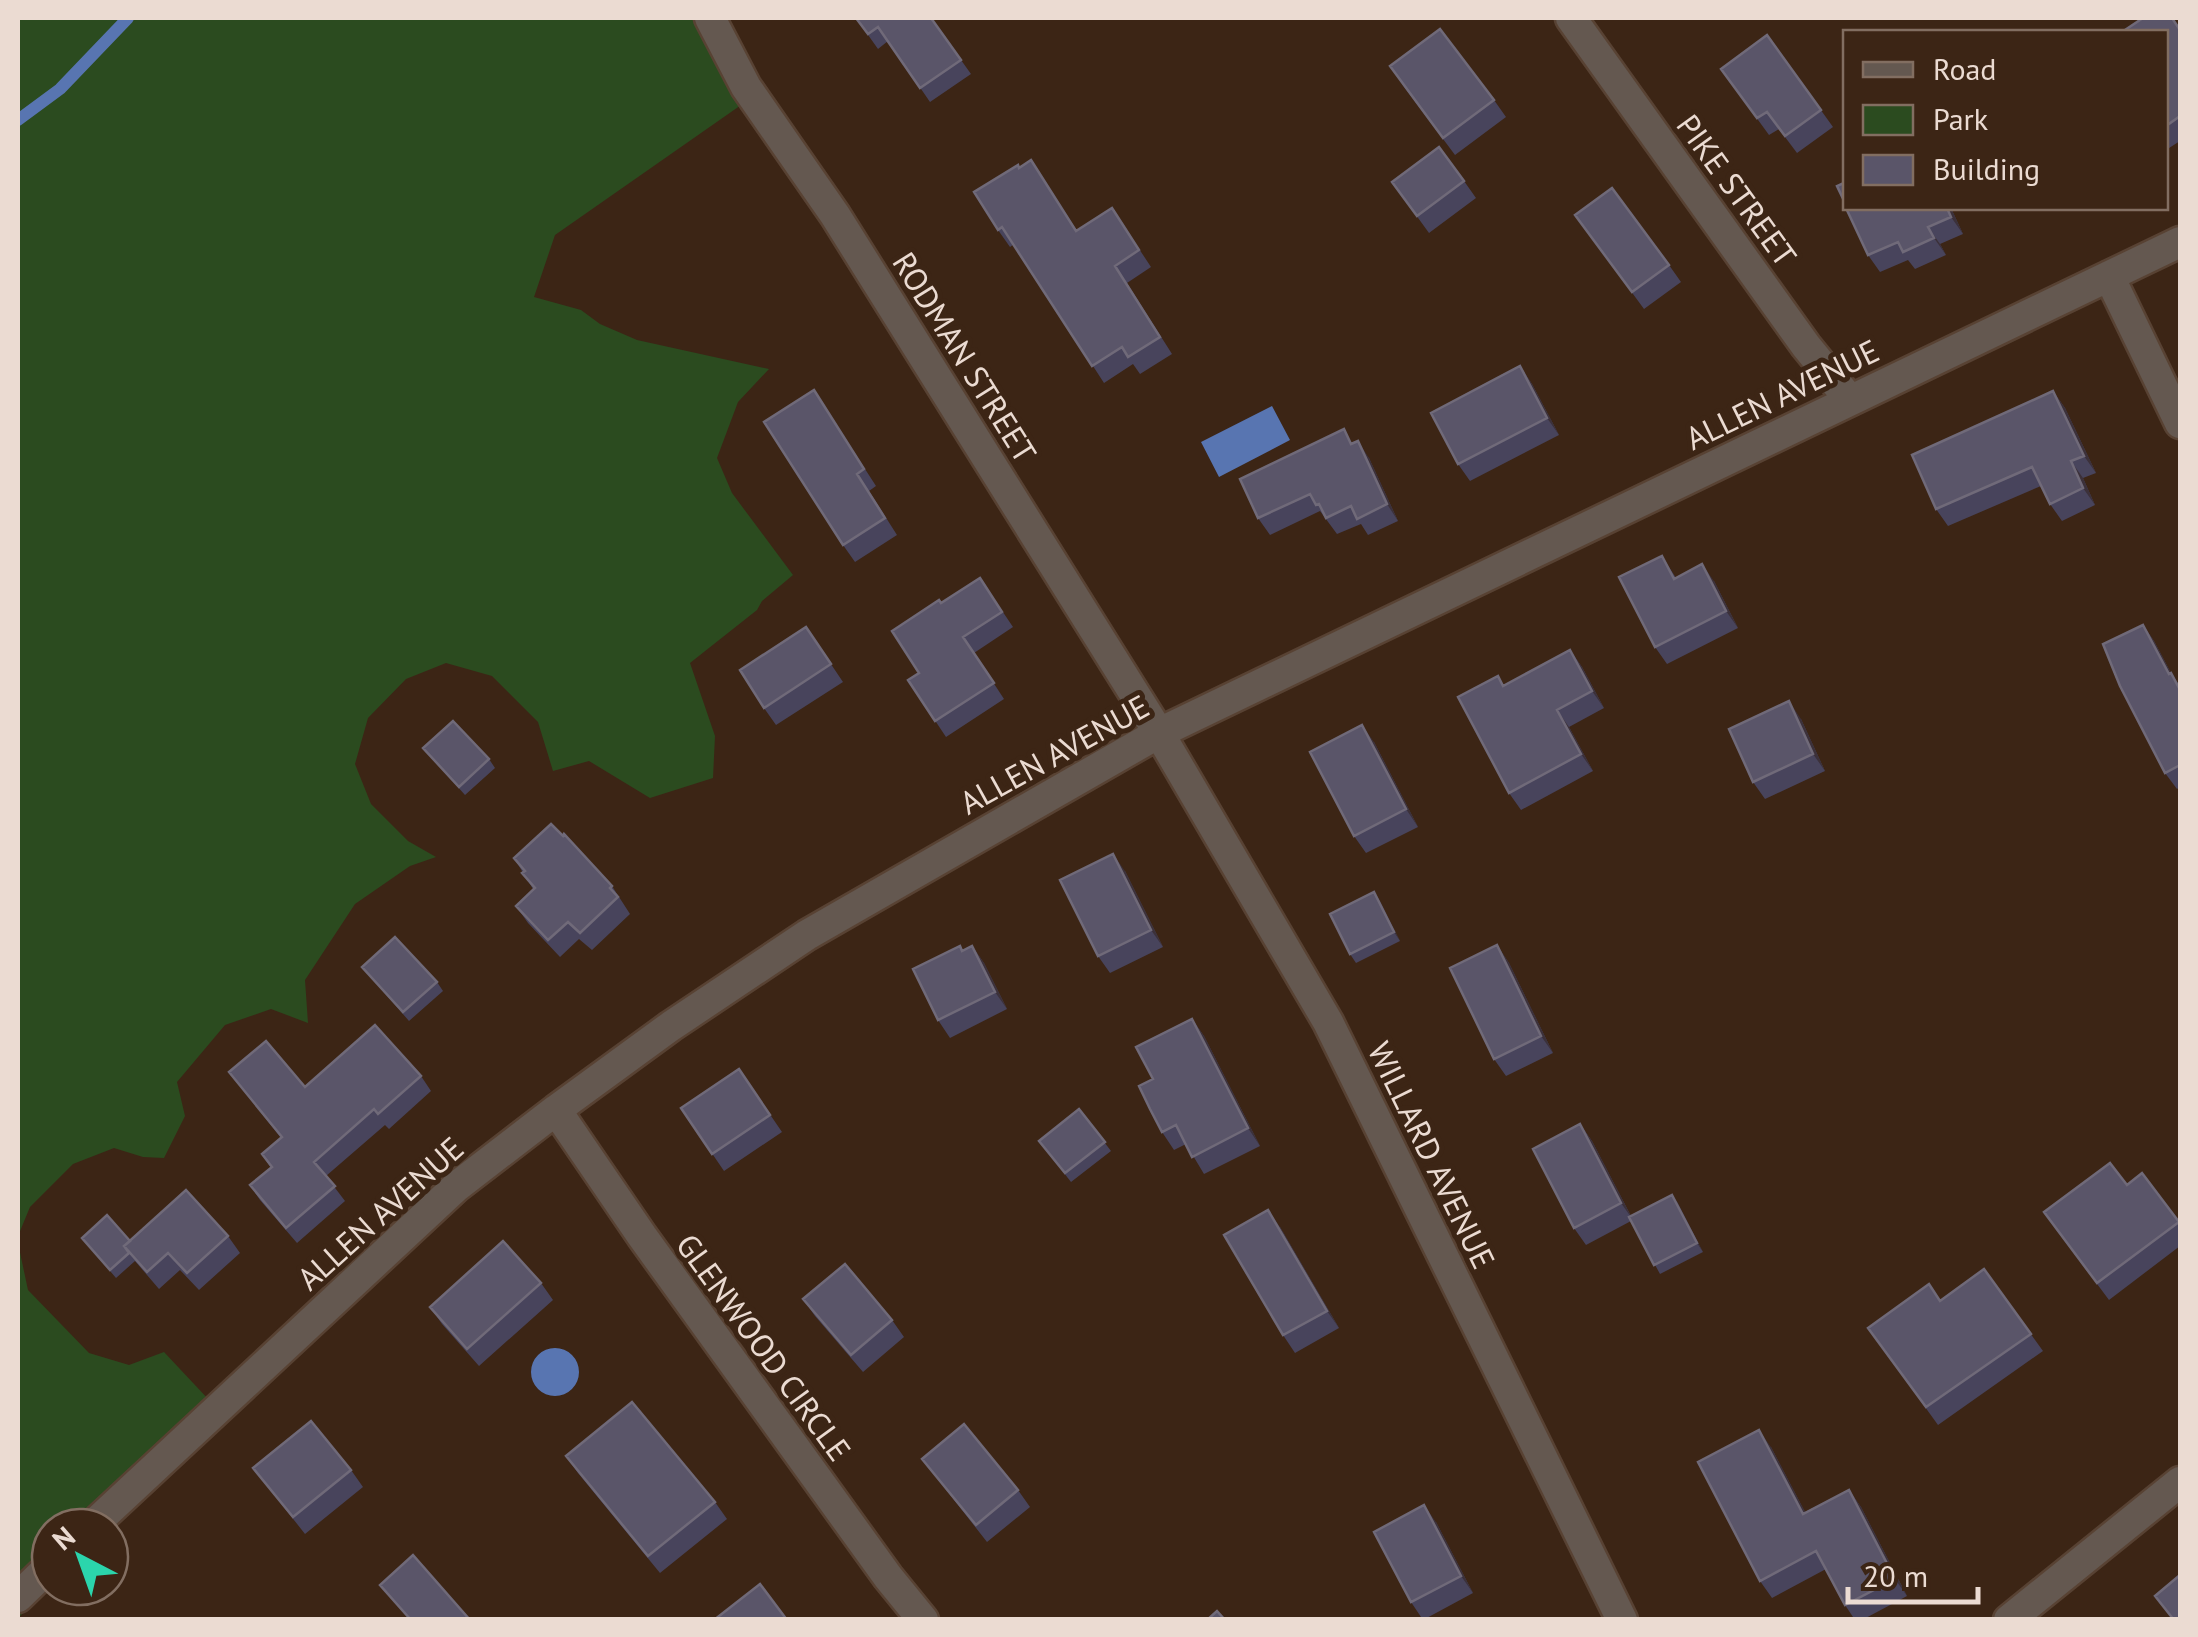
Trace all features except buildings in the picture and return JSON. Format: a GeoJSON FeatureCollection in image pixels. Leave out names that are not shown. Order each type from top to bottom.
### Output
{"type":"FeatureCollection","features":[{"type":"Feature","properties":{"kind":"street","name":"RODMAN STREET"},"geometry":{"type":"LineString","coordinates":[[710,18],[746,87],[835,215],[1159,734]]}},
{"type":"Feature","properties":{"kind":"street","name":"PIKE STREET"},"geometry":{"type":"LineString","coordinates":[[1571,18],[1806,346],[1850,400]]}},
{"type":"Feature","properties":{"kind":"street","name":"ALLEN AVENUE"},"geometry":{"type":"LineString","coordinates":[[113,1507],[456,1187],[671,1026],[807,935],[1159,734],[2180,242]]}},
{"type":"Feature","properties":{"kind":"street"},"geometry":{"type":"LineString","coordinates":[[2108,276],[2180,422]]}},
{"type":"Feature","properties":{"kind":"street","name":"WILLARD AVENUE"},"geometry":{"type":"LineString","coordinates":[[1159,734],[1328,1022],[1622,1620]]}},
{"type":"Feature","properties":{"kind":"street","name":"GLENWOOD CIRCLE"},"geometry":{"type":"LineString","coordinates":[[556,1110],[642,1236],[922,1620]]}},
{"type":"Feature","properties":{"kind":"street"},"geometry":{"type":"LineString","coordinates":[[2009,1620],[2180,1482]]}},
{"type":"Feature","properties":{"kind":"green space"},"geometry":{"type":"Polygon","coordinates":[[[18,18],[705,18],[754,96],[555,235],[534,297],[581,310],[600,324],[637,340],[769,369],[738,402],[717,458],[732,493],[793,575],[757,610],[690,663],[715,736],[713,778],[650,798],[589,761],[553,771],[538,722],[492,676],[446,663],[406,679],[368,718],[355,764],[371,804],[408,841],[436,857],[410,866],[355,904],[305,980],[308,1023],[271,1009],[225,1025],[177,1082],[185,1116],[164,1158],[143,1157],[114,1148],[73,1164],[30,1207],[18,1236],[18,18]]]}},
{"type":"Feature","properties":{"kind":"green space"},"geometry":{"type":"Polygon","coordinates":[[[18,1243],[28,1290],[89,1353],[129,1365],[164,1352],[225,1417],[130,1511],[130,1507],[30,1507],[30,1606],[18,1618],[18,1243]]]}},
{"type":"Feature","properties":{"kind":"water"},"geometry":{"type":"Polygon","coordinates":[[[1272,406],[1290,440],[1219,477],[1201,442],[1272,406]]]}},
{"type":"Feature","properties":{"kind":"water"},"geometry":{"type":"Polygon","coordinates":[[[555,1348],[572,1355],[579,1372],[572,1389],[555,1396],[538,1389],[531,1372],[538,1355],[555,1348]]]}},
{"type":"Feature","properties":{"kind":"waterway"},"geometry":{"type":"LineString","coordinates":[[18,120],[60,89],[128,18]]}}]}
